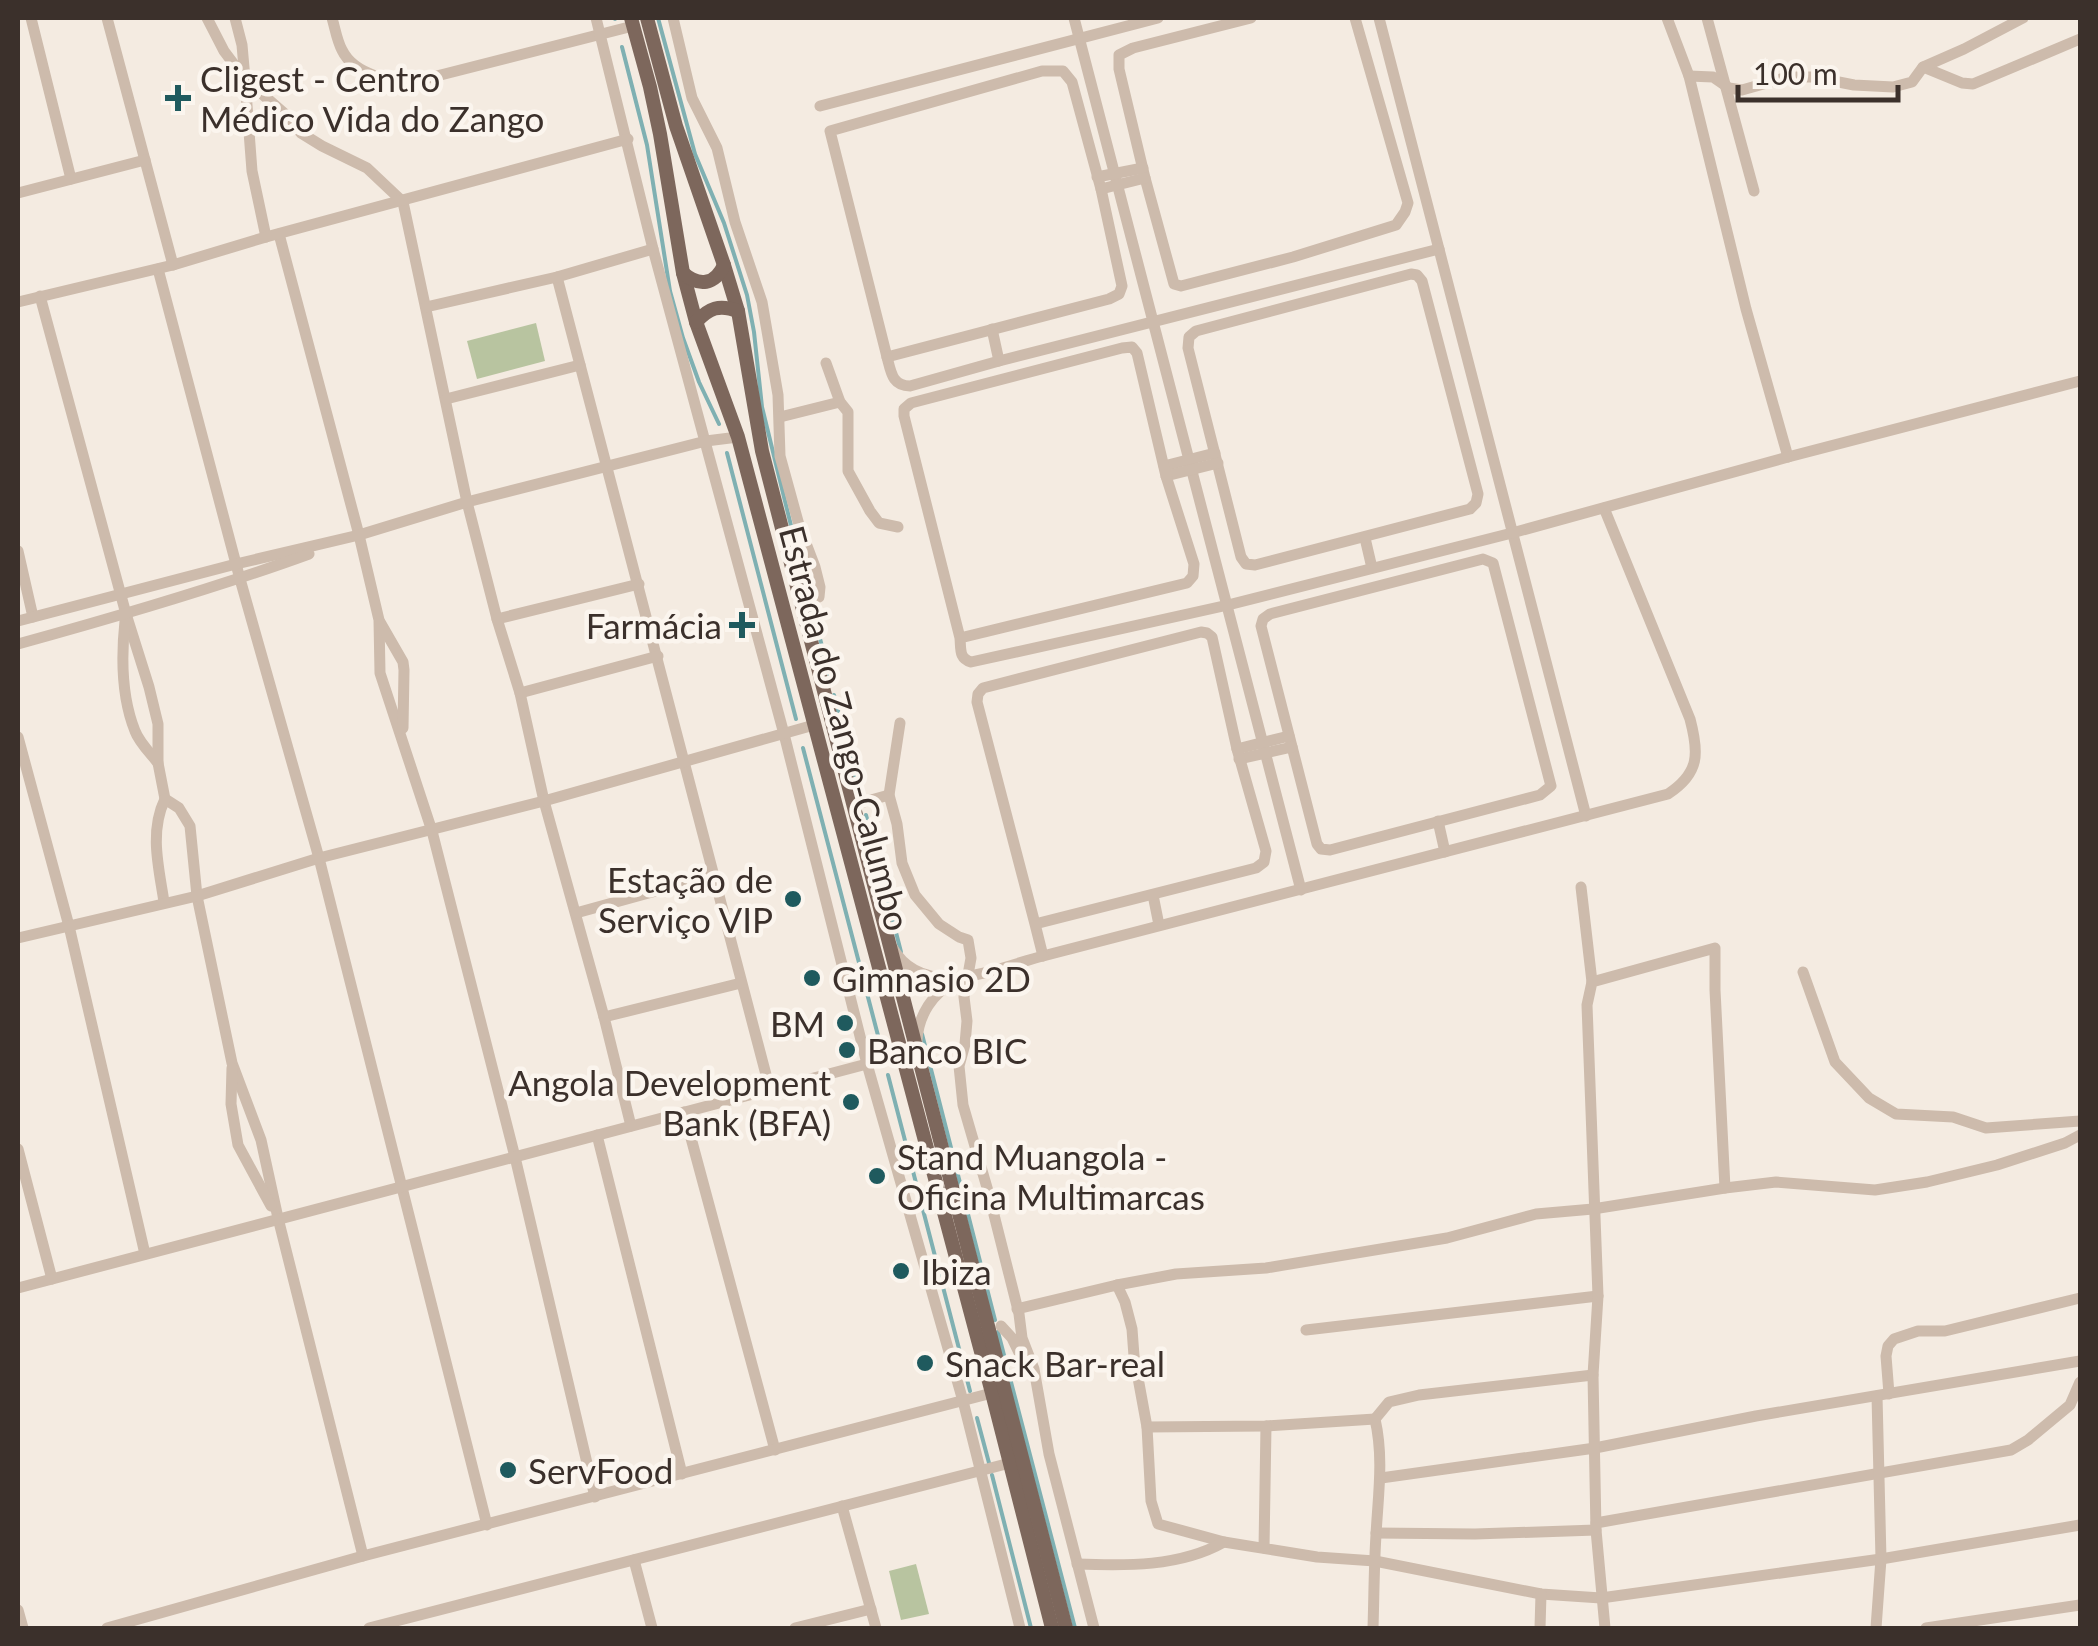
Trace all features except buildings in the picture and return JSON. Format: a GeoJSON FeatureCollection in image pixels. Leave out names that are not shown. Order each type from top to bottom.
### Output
{"type":"FeatureCollection","features":[{"type":"Feature","properties":{"kind":"main road","name":"Estrada do Zango-Calumbo"},"geometry":{"type":"LineString","coordinates":[[647,18],[676,126],[738,311],[758,432],[859,803],[908,1053],[1052,1628]]}},
{"type":"Feature","properties":{"kind":"main road","name":"Estrada do Zango-Calumbo"},"geometry":{"type":"LineString","coordinates":[[620,28],[650,87],[683,273],[696,322],[738,437],[814,725],[908,1053],[994,1327],[1066,1628]]}},
{"type":"Feature","properties":{"kind":"main road"},"geometry":{"type":"LineString","coordinates":[[683,273],[691,280],[708,283],[724,265]]}},
{"type":"Feature","properties":{"kind":"main road"},"geometry":{"type":"LineString","coordinates":[[696,322],[716,307],[738,311]]}},
{"type":"Feature","properties":{"kind":"street"},"geometry":{"type":"LineString","coordinates":[[31,18],[71,179]]}},
{"type":"Feature","properties":{"kind":"street"},"geometry":{"type":"LineString","coordinates":[[107,18],[173,265]]}},
{"type":"Feature","properties":{"kind":"street"},"geometry":{"type":"LineString","coordinates":[[207,18],[224,51],[245,79],[301,132],[367,168],[403,202],[467,502],[631,1126]]}},
{"type":"Feature","properties":{"kind":"street"},"geometry":{"type":"LineString","coordinates":[[235,18],[242,45],[252,172],[360,535],[379,620],[380,673],[432,831],[515,1157],[595,1497]]}},
{"type":"Feature","properties":{"kind":"street"},"geometry":{"type":"LineString","coordinates":[[332,18],[348,60],[375,75],[406,82],[620,28]]}},
{"type":"Feature","properties":{"kind":"street"},"geometry":{"type":"LineString","coordinates":[[596,18],[620,28]]}},
{"type":"Feature","properties":{"kind":"street"},"geometry":{"type":"LineString","coordinates":[[673,18],[692,98],[717,148],[735,222],[762,302],[778,395],[780,456],[815,568],[819,597]]}},
{"type":"Feature","properties":{"kind":"street"},"geometry":{"type":"LineString","coordinates":[[1074,18],[1301,890]]}},
{"type":"Feature","properties":{"kind":"street"},"geometry":{"type":"LineString","coordinates":[[820,106],[1158,18]]}},
{"type":"Feature","properties":{"kind":"street"},"geometry":{"type":"LineString","coordinates":[[1250,18],[1119,55],[1144,173],[1174,284],[1181,286],[1396,225],[1406,212],[1408,203],[1355,18]]}},
{"type":"Feature","properties":{"kind":"street"},"geometry":{"type":"LineString","coordinates":[[1379,18],[1586,816]]}},
{"type":"Feature","properties":{"kind":"street"},"geometry":{"type":"LineString","coordinates":[[1667,18],[1689,76],[1746,309],[1788,457]]}},
{"type":"Feature","properties":{"kind":"street"},"geometry":{"type":"LineString","coordinates":[[1707,18],[1754,191]]}},
{"type":"Feature","properties":{"kind":"street"},"geometry":{"type":"LineString","coordinates":[[1689,76],[1713,78],[1742,90],[1788,77],[1814,76],[1854,85],[1893,87],[1912,82],[1923,67],[2023,18]]}},
{"type":"Feature","properties":{"kind":"street"},"geometry":{"type":"LineString","coordinates":[[620,28],[628,139],[653,249],[868,1064],[963,1401],[1020,1628]]}},
{"type":"Feature","properties":{"kind":"street"},"geometry":{"type":"LineString","coordinates":[[1923,67],[1973,84],[2080,39]]}},
{"type":"Feature","properties":{"kind":"street"},"geometry":{"type":"LineString","coordinates":[[887,357],[1119,294],[1122,286],[1072,82],[1062,71],[1042,71],[830,130],[887,357],[894,380],[902,386],[1438,249]]}},
{"type":"Feature","properties":{"kind":"street"},"geometry":{"type":"LineString","coordinates":[[18,302],[173,265],[628,139]]}},
{"type":"Feature","properties":{"kind":"street"},"geometry":{"type":"LineString","coordinates":[[18,193],[145,160]]}},
{"type":"Feature","properties":{"kind":"street"},"geometry":{"type":"LineString","coordinates":[[1099,183],[1144,173]]}},
{"type":"Feature","properties":{"kind":"street"},"geometry":{"type":"LineString","coordinates":[[426,307],[558,277],[653,249]]}},
{"type":"Feature","properties":{"kind":"street"},"geometry":{"type":"LineString","coordinates":[[1293,257],[1300,284]]}},
{"type":"Feature","properties":{"kind":"street"},"geometry":{"type":"LineString","coordinates":[[158,269],[319,858],[487,1524]]}},
{"type":"Feature","properties":{"kind":"street"},"geometry":{"type":"LineString","coordinates":[[1417,275],[1422,281],[1478,494],[1470,509],[1255,566],[1246,564],[1241,557],[1216,458],[1188,348],[1189,336],[1196,331],[1417,275]]}},
{"type":"Feature","properties":{"kind":"street"},"geometry":{"type":"LineString","coordinates":[[558,277],[770,1090]]}},
{"type":"Feature","properties":{"kind":"street"},"geometry":{"type":"LineString","coordinates":[[40,296],[158,724],[158,763],[165,799],[155,830],[164,902]]}},
{"type":"Feature","properties":{"kind":"street"},"geometry":{"type":"LineString","coordinates":[[992,330],[1000,360]]}},
{"type":"Feature","properties":{"kind":"street"},"geometry":{"type":"LineString","coordinates":[[960,638],[1187,583],[1194,576],[1138,353],[1122,348],[904,408],[962,656],[971,662],[1228,605],[2080,381]]}},
{"type":"Feature","properties":{"kind":"street"},"geometry":{"type":"LineString","coordinates":[[826,362],[840,402],[848,412],[848,470],[879,523],[898,527]]}},
{"type":"Feature","properties":{"kind":"street"},"geometry":{"type":"LineString","coordinates":[[446,399],[580,365]]}},
{"type":"Feature","properties":{"kind":"street"},"geometry":{"type":"LineString","coordinates":[[780,417],[840,402]]}},
{"type":"Feature","properties":{"kind":"street"},"geometry":{"type":"LineString","coordinates":[[18,644],[240,579],[360,535],[467,502],[706,441],[738,437]]}},
{"type":"Feature","properties":{"kind":"street"},"geometry":{"type":"LineString","coordinates":[[1165,471],[1216,458]]}},
{"type":"Feature","properties":{"kind":"street"},"geometry":{"type":"LineString","coordinates":[[886,936],[898,958],[919,973],[939,979],[962,977],[1668,794],[1684,784],[1694,764],[1696,742],[1604,508]]}},
{"type":"Feature","properties":{"kind":"street"},"geometry":{"type":"LineString","coordinates":[[18,621],[360,535]]}},
{"type":"Feature","properties":{"kind":"street"},"geometry":{"type":"LineString","coordinates":[[1365,538],[1372,568]]}},
{"type":"Feature","properties":{"kind":"street"},"geometry":{"type":"LineString","coordinates":[[18,551],[34,617]]}},
{"type":"Feature","properties":{"kind":"street"},"geometry":{"type":"LineString","coordinates":[[1483,559],[1494,563],[1551,786],[1540,795],[1330,850],[1321,849],[1290,742],[1261,626],[1263,619],[1483,559]]}},
{"type":"Feature","properties":{"kind":"street"},"geometry":{"type":"LineString","coordinates":[[497,619],[639,584]]}},
{"type":"Feature","properties":{"kind":"street"},"geometry":{"type":"LineString","coordinates":[[1079,609],[1085,636]]}},
{"type":"Feature","properties":{"kind":"street"},"geometry":{"type":"LineString","coordinates":[[126,614],[121,654],[125,693],[136,734],[158,763]]}},
{"type":"Feature","properties":{"kind":"street"},"geometry":{"type":"LineString","coordinates":[[379,620],[404,670],[402,737]]}},
{"type":"Feature","properties":{"kind":"street"},"geometry":{"type":"LineString","coordinates":[[1034,924],[1256,868],[1264,862],[1266,851],[1238,754],[1212,637],[1207,633],[983,688],[978,694],[977,702],[1034,924],[1043,956]]}},
{"type":"Feature","properties":{"kind":"street"},"geometry":{"type":"LineString","coordinates":[[520,693],[658,656]]}},
{"type":"Feature","properties":{"kind":"street"},"geometry":{"type":"LineString","coordinates":[[900,723],[889,796],[902,863],[915,896],[939,924],[968,940],[970,958],[962,977],[967,1021],[960,1066],[963,1105],[988,1191],[1022,1338],[1034,1369],[1050,1454],[1094,1628]]}},
{"type":"Feature","properties":{"kind":"street"},"geometry":{"type":"LineString","coordinates":[[18,938],[197,896],[319,858],[544,801],[814,725]]}},
{"type":"Feature","properties":{"kind":"street"},"geometry":{"type":"LineString","coordinates":[[18,737],[69,926],[145,1254]]}},
{"type":"Feature","properties":{"kind":"street"},"geometry":{"type":"LineString","coordinates":[[1238,754],[1290,742]]}},
{"type":"Feature","properties":{"kind":"street"},"geometry":{"type":"LineString","coordinates":[[859,803],[889,796]]}},
{"type":"Feature","properties":{"kind":"street"},"geometry":{"type":"LineString","coordinates":[[165,799],[179,808],[190,826],[197,896],[232,1063],[261,1140],[363,1556]]}},
{"type":"Feature","properties":{"kind":"street"},"geometry":{"type":"LineString","coordinates":[[1438,820],[1446,852]]}},
{"type":"Feature","properties":{"kind":"street"},"geometry":{"type":"LineString","coordinates":[[576,913],[714,876]]}},
{"type":"Feature","properties":{"kind":"street"},"geometry":{"type":"LineString","coordinates":[[1580,887],[1592,982],[1587,1005],[1598,1296],[1593,1375],[1596,1526],[1605,1628]]}},
{"type":"Feature","properties":{"kind":"street"},"geometry":{"type":"LineString","coordinates":[[1153,895],[1159,925]]}},
{"type":"Feature","properties":{"kind":"street"},"geometry":{"type":"LineString","coordinates":[[1592,982],[1715,948],[1725,1188]]}},
{"type":"Feature","properties":{"kind":"street"},"geometry":{"type":"LineString","coordinates":[[1803,972],[1835,1062],[1870,1098],[1896,1114],[1954,1117],[1986,1128],[2080,1122]]}},
{"type":"Feature","properties":{"kind":"street"},"geometry":{"type":"LineString","coordinates":[[18,1288],[908,1053],[926,1008],[942,988],[962,977]]}},
{"type":"Feature","properties":{"kind":"street"},"geometry":{"type":"LineString","coordinates":[[604,1017],[741,982]]}},
{"type":"Feature","properties":{"kind":"street"},"geometry":{"type":"LineString","coordinates":[[232,1063],[230,1104],[238,1145],[278,1218]]}},
{"type":"Feature","properties":{"kind":"street"},"geometry":{"type":"LineString","coordinates":[[684,1112],[775,1450]]}},
{"type":"Feature","properties":{"kind":"street"},"geometry":{"type":"LineString","coordinates":[[598,1135],[682,1474]]}},
{"type":"Feature","properties":{"kind":"street"},"geometry":{"type":"LineString","coordinates":[[994,1327],[1016,1306],[1176,1274],[1266,1268],[1446,1238],[1536,1214],[1725,1188],[1776,1182],[1875,1190],[1998,1165],[2080,1135]]}},
{"type":"Feature","properties":{"kind":"street"},"geometry":{"type":"LineString","coordinates":[[18,1149],[52,1279]]}},
{"type":"Feature","properties":{"kind":"street"},"geometry":{"type":"LineString","coordinates":[[1117,1285],[1132,1329],[1148,1427],[1151,1502],[1158,1524],[1224,1542],[1316,1557],[1375,1561],[1541,1594],[1600,1598],[1881,1559],[2080,1525]]}},
{"type":"Feature","properties":{"kind":"street"},"geometry":{"type":"LineString","coordinates":[[1306,1330],[1598,1296]]}},
{"type":"Feature","properties":{"kind":"street"},"geometry":{"type":"LineString","coordinates":[[1876,1628],[1888,1346],[1894,1339],[1918,1331],[1945,1331],[2080,1298]]}},
{"type":"Feature","properties":{"kind":"street"},"geometry":{"type":"LineString","coordinates":[[994,1327],[1013,1330],[1022,1338]]}},
{"type":"Feature","properties":{"kind":"street"},"geometry":{"type":"LineString","coordinates":[[994,1327],[1012,1338],[1038,1393]]}},
{"type":"Feature","properties":{"kind":"street"},"geometry":{"type":"LineString","coordinates":[[1380,1478],[1595,1448],[1756,1416],[2080,1361]]}},
{"type":"Feature","properties":{"kind":"street"},"geometry":{"type":"LineString","coordinates":[[1148,1427],[1266,1426],[1375,1419],[1390,1402],[1419,1396],[1593,1375]]}},
{"type":"Feature","properties":{"kind":"street"},"geometry":{"type":"LineString","coordinates":[[1376,1533],[1476,1534],[1596,1526],[2011,1450],[2070,1404],[2080,1382]]}},
{"type":"Feature","properties":{"kind":"street"},"geometry":{"type":"LineString","coordinates":[[106,1628],[363,1556],[992,1393]]}},
{"type":"Feature","properties":{"kind":"street"},"geometry":{"type":"LineString","coordinates":[[1374,1628],[1380,1478],[1380,1439],[1375,1419]]}},
{"type":"Feature","properties":{"kind":"street"},"geometry":{"type":"LineString","coordinates":[[1264,1548],[1266,1426]]}},
{"type":"Feature","properties":{"kind":"street"},"geometry":{"type":"LineString","coordinates":[[369,1628],[399,1625],[1010,1463]]}},
{"type":"Feature","properties":{"kind":"street"},"geometry":{"type":"LineString","coordinates":[[842,1506],[876,1628]]}},
{"type":"Feature","properties":{"kind":"street"},"geometry":{"type":"LineString","coordinates":[[1076,1564],[1110,1566],[1178,1559],[1208,1552],[1224,1542]]}},
{"type":"Feature","properties":{"kind":"street"},"geometry":{"type":"LineString","coordinates":[[634,1560],[652,1628]]}},
{"type":"Feature","properties":{"kind":"street"},"geometry":{"type":"LineString","coordinates":[[1540,1628],[1541,1594]]}},
{"type":"Feature","properties":{"kind":"street"},"geometry":{"type":"LineString","coordinates":[[1926,1628],[2080,1605]]}},
{"type":"Feature","properties":{"kind":"street"},"geometry":{"type":"LineString","coordinates":[[795,1628],[871,1609]]}},
{"type":"Feature","properties":{"kind":"street"},"geometry":{"type":"LineString","coordinates":[[18,1610],[22,1628]]}},
{"type":"Feature","properties":{"kind":"green space"},"geometry":{"type":"Polygon","coordinates":[[[536,323],[545,361],[477,379],[467,341],[536,323]]]}},
{"type":"Feature","properties":{"kind":"green space"},"geometry":{"type":"Polygon","coordinates":[[[916,1564],[929,1614],[901,1620],[889,1571],[916,1564]]]}},
{"type":"Feature","properties":{"kind":"waterway"},"geometry":{"type":"LineString","coordinates":[[658,18],[695,154],[724,223],[747,295],[762,407],[807,591]]}},
{"type":"Feature","properties":{"kind":"waterway"},"geometry":{"type":"LineString","coordinates":[[622,47],[647,145],[670,291],[699,382],[719,424]]}},
{"type":"Feature","properties":{"kind":"waterway"},"geometry":{"type":"LineString","coordinates":[[727,453],[796,719]]}},
{"type":"Feature","properties":{"kind":"waterway"},"geometry":{"type":"LineString","coordinates":[[812,608],[830,677]]}},
{"type":"Feature","properties":{"kind":"waterway"},"geometry":{"type":"LineString","coordinates":[[834,695],[860,795]]}},
{"type":"Feature","properties":{"kind":"waterway"},"geometry":{"type":"LineString","coordinates":[[803,748],[881,1047]]}},
{"type":"Feature","properties":{"kind":"waterway"},"geometry":{"type":"LineString","coordinates":[[866,815],[901,952]]}},
{"type":"Feature","properties":{"kind":"waterway"},"geometry":{"type":"LineString","coordinates":[[922,1034],[995,1320]]}},
{"type":"Feature","properties":{"kind":"waterway"},"geometry":{"type":"LineString","coordinates":[[888,1075],[970,1391]]}},
{"type":"Feature","properties":{"kind":"waterway"},"geometry":{"type":"LineString","coordinates":[[998,1332],[1075,1628]]}},
{"type":"Feature","properties":{"kind":"waterway"},"geometry":{"type":"LineString","coordinates":[[977,1418],[989,1463]]}},
{"type":"Feature","properties":{"kind":"waterway"},"geometry":{"type":"LineString","coordinates":[[992,1475],[1031,1628]]}},
{"type":"Feature","properties":{"kind":"place","name":"Cligest - Centro Médico Vida do Zango"},"geometry":{"type":"Point","coordinates":[178,98]}},
{"type":"Feature","properties":{"kind":"place","name":"Farmácia"},"geometry":{"type":"Point","coordinates":[742,625]}},
{"type":"Feature","properties":{"kind":"place","name":"Estação de Serviço VIP"},"geometry":{"type":"Point","coordinates":[793,899]}},
{"type":"Feature","properties":{"kind":"place","name":"Gimnasio 2D"},"geometry":{"type":"Point","coordinates":[812,978]}},
{"type":"Feature","properties":{"kind":"place","name":"BM"},"geometry":{"type":"Point","coordinates":[845,1023]}},
{"type":"Feature","properties":{"kind":"place","name":"Banco BIC"},"geometry":{"type":"Point","coordinates":[847,1050]}},
{"type":"Feature","properties":{"kind":"place","name":"Angola Development Bank (BFA)"},"geometry":{"type":"Point","coordinates":[851,1102]}},
{"type":"Feature","properties":{"kind":"place","name":"Stand Muangola - Oficina Multimarcas"},"geometry":{"type":"Point","coordinates":[877,1176]}},
{"type":"Feature","properties":{"kind":"place","name":"Ibiza"},"geometry":{"type":"Point","coordinates":[901,1271]}},
{"type":"Feature","properties":{"kind":"place","name":"Snack Bar-real"},"geometry":{"type":"Point","coordinates":[925,1363]}},
{"type":"Feature","properties":{"kind":"place","name":"ServFood"},"geometry":{"type":"Point","coordinates":[508,1470]}}]}
